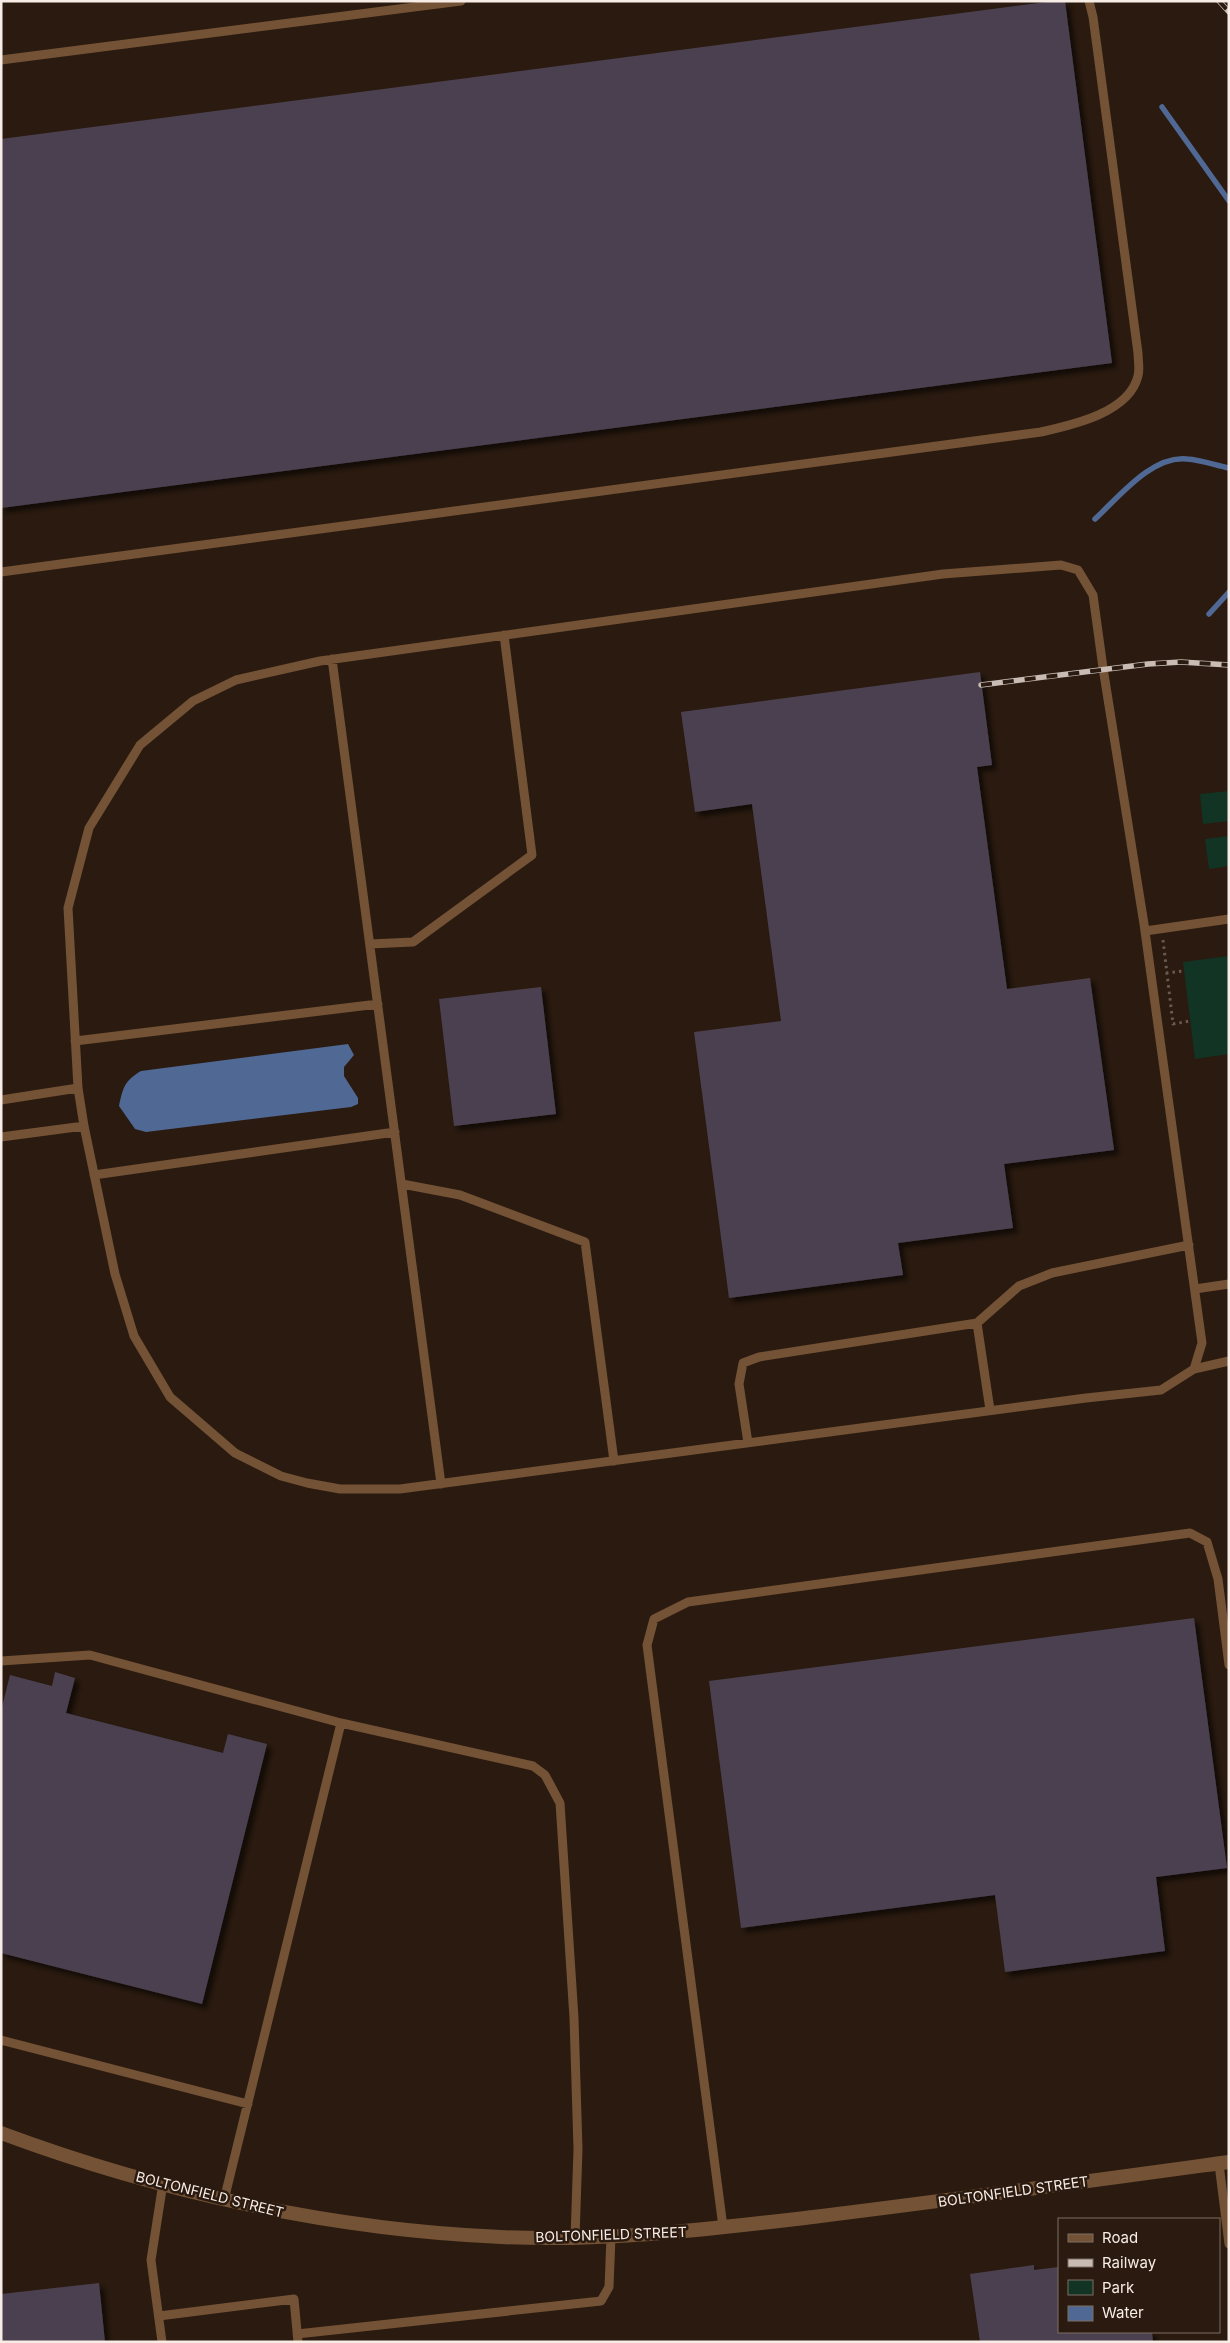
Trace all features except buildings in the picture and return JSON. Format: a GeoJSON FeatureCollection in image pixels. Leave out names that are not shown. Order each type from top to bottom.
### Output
{"type":"FeatureCollection","features":[{"type":"Feature","properties":{"kind":"street","name":"BOLTONFIELD STREET"},"geometry":{"type":"LineString","coordinates":[[1,2133],[84,2162],[224,2200],[295,2214],[434,2233],[502,2237],[610,2237],[723,2227],[914,2205],[1224,2163]]}},
{"type":"Feature","properties":{"kind":"lane"},"geometry":{"type":"LineString","coordinates":[[1,60],[461,1]]}},
{"type":"Feature","properties":{"kind":"lane"},"geometry":{"type":"LineString","coordinates":[[1,572],[1041,432],[1083,422],[1116,404],[1132,390],[1138,376],[1138,353],[1093,17],[1089,1]]}},
{"type":"Feature","properties":{"kind":"lane"},"geometry":{"type":"LineString","coordinates":[[1194,1369],[1202,1343],[1145,931],[1103,668],[1094,595],[1078,570],[1061,565],[943,574],[332,659],[236,680],[193,701],[140,745],[89,828],[68,908],[75,1041],[78,1088],[84,1126],[115,1274],[134,1336],[170,1397],[235,1453],[281,1476],[340,1489],[400,1489],[442,1484],[990,1410],[1161,1390],[1194,1369],[1229,1361]]}},
{"type":"Feature","properties":{"kind":"lane"},"geometry":{"type":"LineString","coordinates":[[370,944],[413,942],[532,855],[504,635]]}},
{"type":"Feature","properties":{"kind":"lane"},"geometry":{"type":"LineString","coordinates":[[332,659],[442,1484]]}},
{"type":"Feature","properties":{"kind":"lane"},"geometry":{"type":"LineString","coordinates":[[1145,931],[1229,919]]}},
{"type":"Feature","properties":{"kind":"lane"},"geometry":{"type":"LineString","coordinates":[[75,1041],[378,1004]]}},
{"type":"Feature","properties":{"kind":"lane"},"geometry":{"type":"LineString","coordinates":[[1,1100],[78,1088]]}},
{"type":"Feature","properties":{"kind":"lane"},"geometry":{"type":"LineString","coordinates":[[1,1137],[84,1126]]}},
{"type":"Feature","properties":{"kind":"lane"},"geometry":{"type":"LineString","coordinates":[[94,1174],[395,1132]]}},
{"type":"Feature","properties":{"kind":"lane"},"geometry":{"type":"LineString","coordinates":[[402,1184],[460,1195],[584,1242],[614,1461]]}},
{"type":"Feature","properties":{"kind":"lane"},"geometry":{"type":"LineString","coordinates":[[748,1443],[739,1384],[743,1362],[759,1357],[977,1323],[1020,1286],[1052,1273],[1189,1245]]}},
{"type":"Feature","properties":{"kind":"lane"},"geometry":{"type":"LineString","coordinates":[[1195,1289],[1229,1284]]}},
{"type":"Feature","properties":{"kind":"lane"},"geometry":{"type":"LineString","coordinates":[[977,1323],[990,1410]]}},
{"type":"Feature","properties":{"kind":"lane"},"geometry":{"type":"LineString","coordinates":[[723,2227],[647,1645],[654,1619],[688,1602],[1190,1533],[1208,1542],[1218,1579],[1229,1665]]}},
{"type":"Feature","properties":{"kind":"lane"},"geometry":{"type":"LineString","coordinates":[[1,1661],[90,1655],[341,1722],[533,1766],[545,1774],[560,1803],[574,2018],[578,2149],[575,2238]]}},
{"type":"Feature","properties":{"kind":"lane"},"geometry":{"type":"LineString","coordinates":[[224,2200],[341,1722]]}},
{"type":"Feature","properties":{"kind":"lane"},"geometry":{"type":"LineString","coordinates":[[1,2040],[248,2104]]}},
{"type":"Feature","properties":{"kind":"lane"},"geometry":{"type":"LineString","coordinates":[[1224,2163],[1225,2239]]}},
{"type":"Feature","properties":{"kind":"lane"},"geometry":{"type":"LineString","coordinates":[[162,2342],[152,2260],[163,2183]]}},
{"type":"Feature","properties":{"kind":"lane"},"geometry":{"type":"LineString","coordinates":[[159,2316],[294,2299],[297,2338],[601,2300],[609,2287],[610,2237]]}},
{"type":"Feature","properties":{"kind":"path"},"geometry":{"type":"LineString","coordinates":[[1172,938],[1162,939],[1173,1024],[1190,1021]]}},
{"type":"Feature","properties":{"kind":"path"},"geometry":{"type":"LineString","coordinates":[[1166,972],[1184,971]]}},
{"type":"Feature","properties":{"kind":"green space"},"geometry":{"type":"Polygon","coordinates":[[[1229,791],[1229,821],[1203,824],[1200,794],[1229,791]]]}},
{"type":"Feature","properties":{"kind":"green space"},"geometry":{"type":"Polygon","coordinates":[[[1229,836],[1229,866],[1209,869],[1205,839],[1229,836]]]}},
{"type":"Feature","properties":{"kind":"green space"},"geometry":{"type":"Polygon","coordinates":[[[1229,956],[1229,1054],[1195,1059],[1183,962],[1229,956]]]}},
{"type":"Feature","properties":{"kind":"water"},"geometry":{"type":"Polygon","coordinates":[[[348,1044],[354,1055],[344,1067],[344,1076],[358,1098],[358,1104],[351,1107],[146,1132],[135,1129],[119,1106],[125,1086],[131,1078],[141,1071],[348,1044]]]}},
{"type":"Feature","properties":{"kind":"waterway"},"geometry":{"type":"LineString","coordinates":[[1162,107],[1229,201]]}},
{"type":"Feature","properties":{"kind":"waterway"},"geometry":{"type":"LineString","coordinates":[[1095,519],[1125,489],[1149,470],[1161,464],[1187,459],[1229,468]]}},
{"type":"Feature","properties":{"kind":"waterway"},"geometry":{"type":"LineString","coordinates":[[1209,614],[1229,592]]}},
{"type":"Feature","properties":{"kind":"railway"},"geometry":{"type":"LineString","coordinates":[[1219,1],[1229,12]]}},
{"type":"Feature","properties":{"kind":"railway"},"geometry":{"type":"LineString","coordinates":[[981,685],[1148,664],[1181,662],[1229,665]]}}]}
